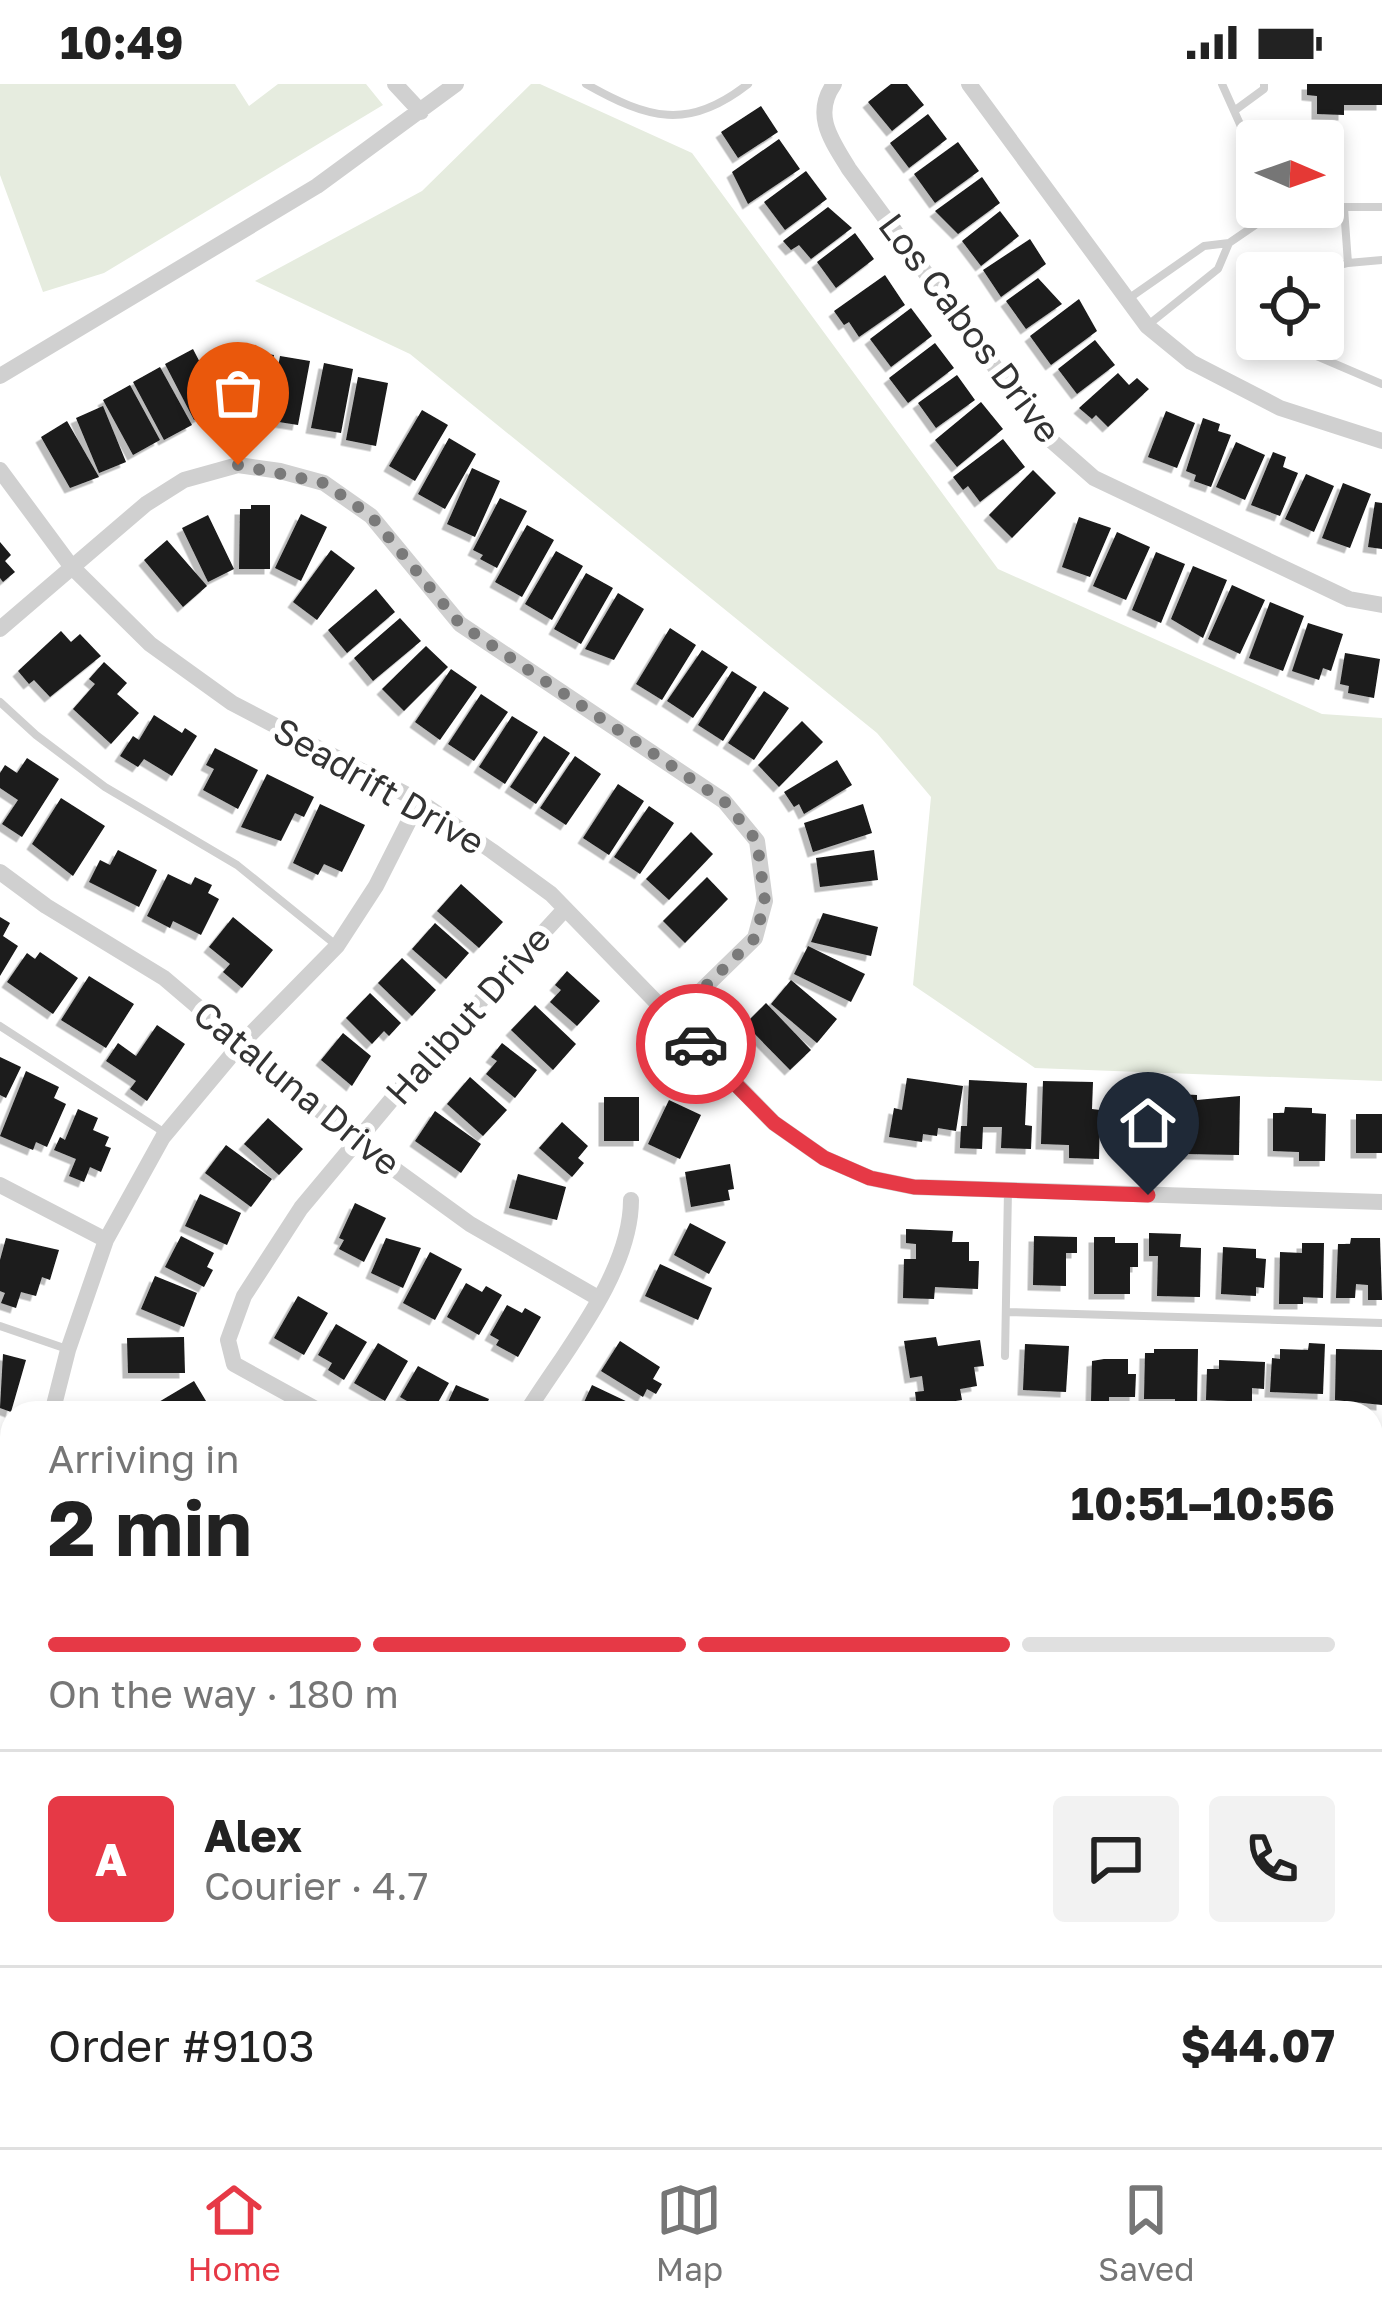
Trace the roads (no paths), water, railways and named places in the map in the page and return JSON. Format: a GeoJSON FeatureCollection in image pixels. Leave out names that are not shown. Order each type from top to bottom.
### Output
{"type":"FeatureCollection","features":[{"type":"Feature","properties":{"kind":"street"},"geometry":{"type":"LineString","coordinates":[[395,84],[421,112]]}},
{"type":"Feature","properties":{"kind":"street"},"geometry":{"type":"LineString","coordinates":[[0,376],[317,187],[456,84]]}},
{"type":"Feature","properties":{"kind":"street","name":"Los Cabos Drive"},"geometry":{"type":"LineString","coordinates":[[834,84],[828,90],[823,125],[849,169],[1045,435],[1094,478],[1349,599],[1382,605]]}},
{"type":"Feature","properties":{"kind":"street"},"geometry":{"type":"LineString","coordinates":[[969,84],[1147,326],[1191,362],[1280,408],[1382,441]]}},
{"type":"Feature","properties":{"kind":"street"},"geometry":{"type":"LineString","coordinates":[[0,629],[146,503],[184,480],[238,465],[324,483],[371,516],[460,624],[724,801],[757,841],[765,902],[755,938],[672,1019]]}},
{"type":"Feature","properties":{"kind":"street","name":"Seadrift Drive"},"geometry":{"type":"LineString","coordinates":[[0,470],[71,566],[151,644],[232,703],[418,801],[521,872],[565,908],[774,1123],[824,1158],[870,1178],[914,1187],[1382,1202]]}},
{"type":"Feature","properties":{"kind":"street"},"geometry":{"type":"LineString","coordinates":[[55,1401],[106,1240],[166,1133],[239,1046],[337,946],[376,886],[418,801]]}},
{"type":"Feature","properties":{"kind":"street","name":"Cataluna Drive"},"geometry":{"type":"LineString","coordinates":[[0,872],[164,978],[357,1142],[470,1224],[598,1298]]}},
{"type":"Feature","properties":{"kind":"street","name":"Halibut Drive"},"geometry":{"type":"LineString","coordinates":[[301,1401],[235,1364],[228,1340],[244,1296],[302,1208],[408,1080],[565,908]]}},
{"type":"Feature","properties":{"kind":"street"},"geometry":{"type":"LineString","coordinates":[[0,1185],[106,1240]]}},
{"type":"Feature","properties":{"kind":"street"},"geometry":{"type":"LineString","coordinates":[[534,1401],[598,1298],[631,1227],[631,1199]]}},
{"type":"Feature","properties":{"kind":"lane"},"geometry":{"type":"LineString","coordinates":[[586,84],[628,107],[675,118],[721,105],[748,84]]}},
{"type":"Feature","properties":{"kind":"lane"},"geometry":{"type":"LineString","coordinates":[[1222,84],[1238,120]]}},
{"type":"Feature","properties":{"kind":"lane"},"geometry":{"type":"LineString","coordinates":[[1234,111],[1264,89],[1264,84]]}},
{"type":"Feature","properties":{"kind":"lane"},"geometry":{"type":"LineString","coordinates":[[1348,263],[1344,208],[1382,207]]}},
{"type":"Feature","properties":{"kind":"lane"},"geometry":{"type":"LineString","coordinates":[[1128,299],[1204,246],[1229,242],[1250,228]]}},
{"type":"Feature","properties":{"kind":"lane"},"geometry":{"type":"LineString","coordinates":[[1147,326],[1219,269],[1229,242]]}},
{"type":"Feature","properties":{"kind":"lane"},"geometry":{"type":"LineString","coordinates":[[1344,264],[1382,260]]}},
{"type":"Feature","properties":{"kind":"lane"},"geometry":{"type":"LineString","coordinates":[[1326,360],[1382,384]]}},
{"type":"Feature","properties":{"kind":"lane"},"geometry":{"type":"LineString","coordinates":[[0,702],[36,736],[105,787],[237,866],[337,946]]}},
{"type":"Feature","properties":{"kind":"lane"},"geometry":{"type":"LineString","coordinates":[[0,1026],[166,1133]]}},
{"type":"Feature","properties":{"kind":"lane"},"geometry":{"type":"LineString","coordinates":[[1005,1356],[1008,1190]]}},
{"type":"Feature","properties":{"kind":"lane"},"geometry":{"type":"LineString","coordinates":[[1006,1312],[1382,1323]]}},
{"type":"Feature","properties":{"kind":"lane"},"geometry":{"type":"LineString","coordinates":[[0,1325],[68,1350]]}}]}
